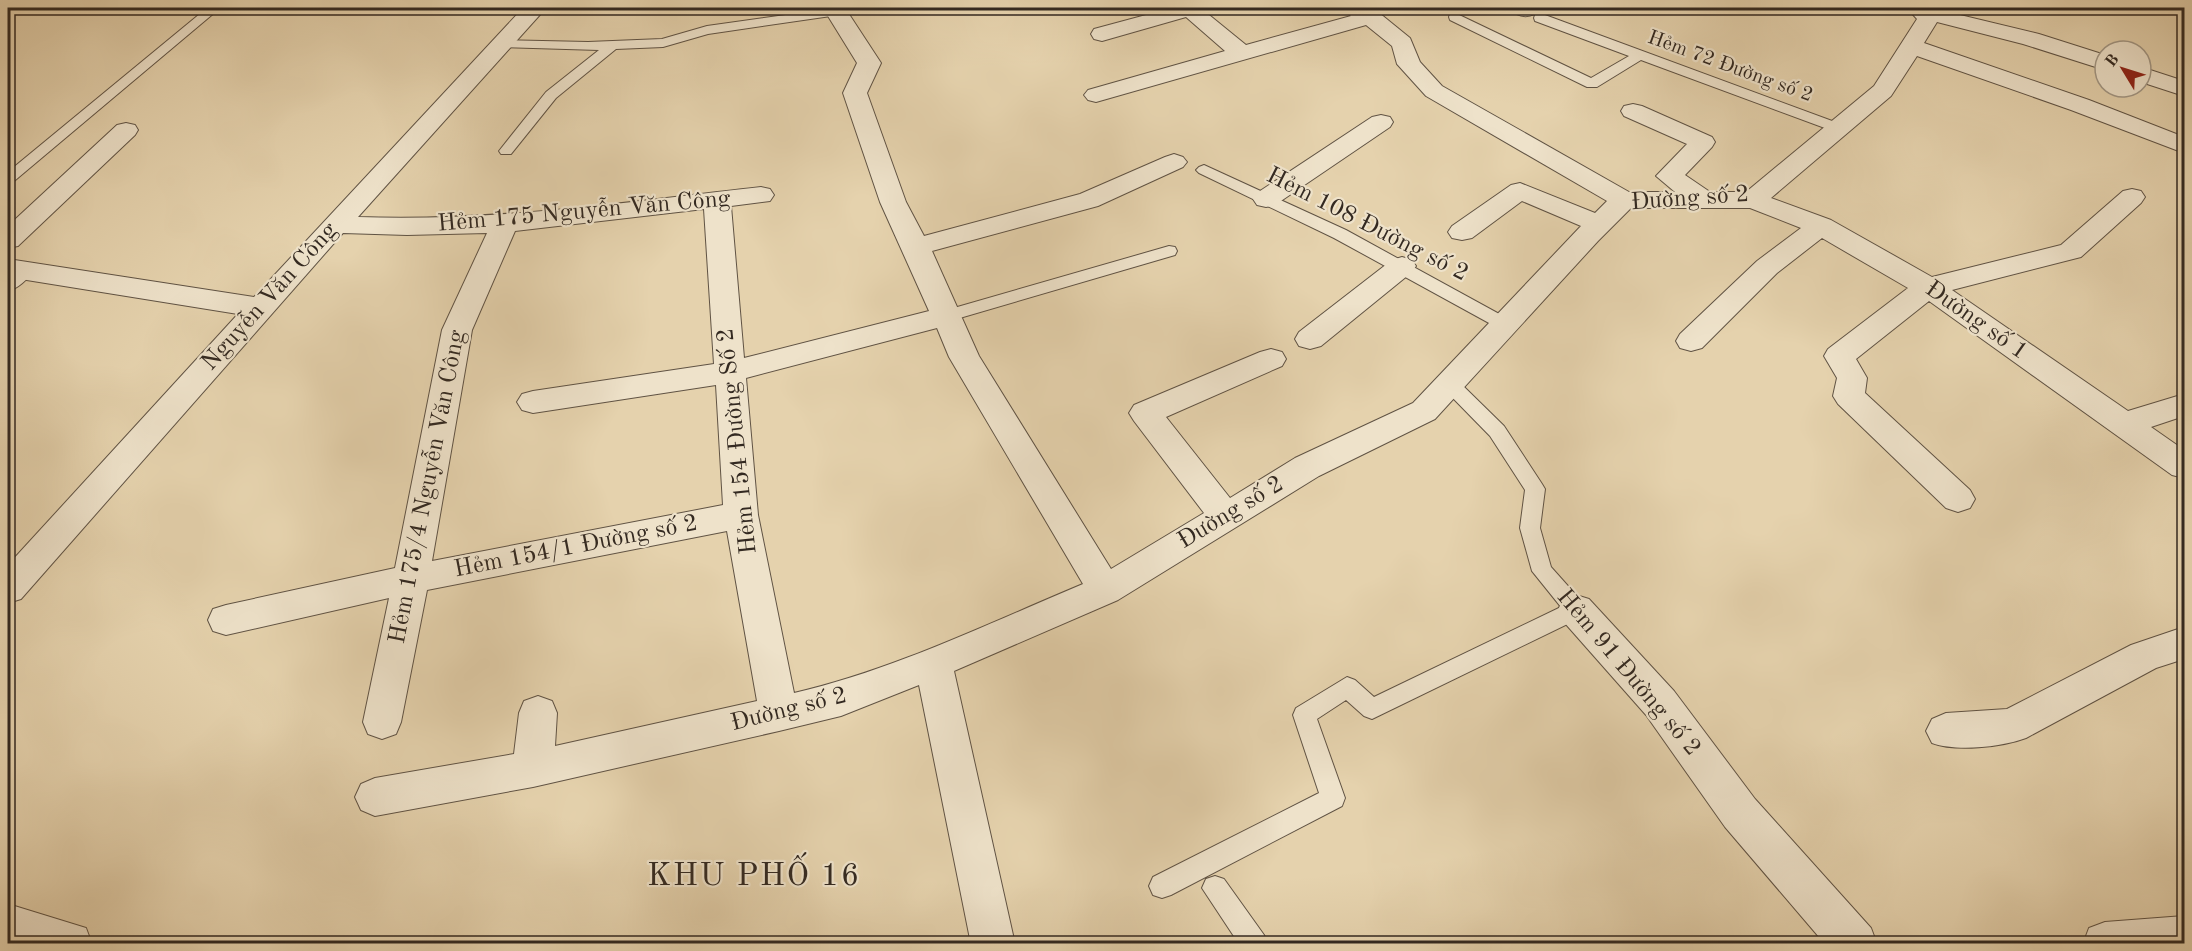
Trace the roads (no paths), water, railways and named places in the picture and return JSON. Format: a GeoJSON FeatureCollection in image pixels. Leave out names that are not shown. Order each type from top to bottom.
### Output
{"type":"FeatureCollection","features":[{"type":"Feature","properties":{"kind":"street","name":"Nguyễn Văn Công"},"geometry":{"type":"LineString","coordinates":[[8,589],[336,224],[535,8]]}},
{"type":"Feature","properties":{"kind":"street"},"geometry":{"type":"LineString","coordinates":[[1102,34],[1192,8],[1241,53]]}},
{"type":"Feature","properties":{"kind":"street"},"geometry":{"type":"LineString","coordinates":[[836,9],[869,63],[855,93],[893,202],[916,247],[964,357],[1105,590]]}},
{"type":"Feature","properties":{"kind":"street"},"geometry":{"type":"LineString","coordinates":[[1921,10],[2031,39],[2093,59]]}},
{"type":"Feature","properties":{"kind":"street","name":"Đường số 2"},"geometry":{"type":"LineString","coordinates":[[375,797],[533,769],[841,699],[933,663],[1105,590],[1307,467],[1424,411],[1624,200],[1753,200],[1883,90],[1929,18],[1921,10]]}},
{"type":"Feature","properties":{"kind":"street"},"geometry":{"type":"LineString","coordinates":[[1096,95],[1241,53],[1362,12],[1402,43],[1409,64],[1434,91],[1624,200]]}},
{"type":"Feature","properties":{"kind":"street"},"geometry":{"type":"LineString","coordinates":[[1911,46],[2080,105],[2184,146]]}},
{"type":"Feature","properties":{"kind":"street"},"geometry":{"type":"LineString","coordinates":[[2153,78],[2184,90]]}},
{"type":"Feature","properties":{"kind":"street"},"geometry":{"type":"LineString","coordinates":[[1633,111],[1703,142],[1669,176],[1704,200]]}},
{"type":"Feature","properties":{"kind":"street"},"geometry":{"type":"LineString","coordinates":[[1266,199],[1381,122]]}},
{"type":"Feature","properties":{"kind":"street"},"geometry":{"type":"LineString","coordinates":[[8,240],[126,130]]}},
{"type":"Feature","properties":{"kind":"street"},"geometry":{"type":"LineString","coordinates":[[916,247],[1089,200],[1174,162]]}},
{"type":"Feature","properties":{"kind":"street"},"geometry":{"type":"LineString","coordinates":[[1461,232],[1520,191],[1599,224]]}},
{"type":"Feature","properties":{"kind":"street","name":"Hẻm 175 Nguyễn Văn Công"},"geometry":{"type":"LineString","coordinates":[[336,224],[407,227],[505,224],[760,195]]}},
{"type":"Feature","properties":{"kind":"street"},"geometry":{"type":"LineString","coordinates":[[1958,499],[1849,396],[1852,378],[1839,356],[1928,287],[2071,251],[2132,197]]}},
{"type":"Feature","properties":{"kind":"street","name":"Hẻm 154 Đường Số 2"},"geometry":{"type":"LineString","coordinates":[[717,200],[741,515],[779,714]]}},
{"type":"Feature","properties":{"kind":"street","name":"Đường số 1"},"geometry":{"type":"LineString","coordinates":[[1753,200],[1821,226],[1928,287],[2184,466]]}},
{"type":"Feature","properties":{"kind":"street","name":"Hẻm 175/4 Nguyễn Văn Công"},"geometry":{"type":"LineString","coordinates":[[382,722],[457,330],[505,224]]}},
{"type":"Feature","properties":{"kind":"street"},"geometry":{"type":"LineString","coordinates":[[1691,341],[1767,267],[1821,226]]}},
{"type":"Feature","properties":{"kind":"street"},"geometry":{"type":"LineString","coordinates":[[1310,339],[1402,266]]}},
{"type":"Feature","properties":{"kind":"street"},"geometry":{"type":"LineString","coordinates":[[14,275],[261,308]]}},
{"type":"Feature","properties":{"kind":"street"},"geometry":{"type":"LineString","coordinates":[[533,402],[730,372],[946,316]]}},
{"type":"Feature","properties":{"kind":"street"},"geometry":{"type":"LineString","coordinates":[[1225,516],[1145,413],[1271,359]]}},
{"type":"Feature","properties":{"kind":"street"},"geometry":{"type":"LineString","coordinates":[[2123,424],[2184,405]]}},
{"type":"Feature","properties":{"kind":"street","name":"Hẻm 154/1 Đường số 2"},"geometry":{"type":"LineString","coordinates":[[226,620],[411,579],[741,515]]}},
{"type":"Feature","properties":{"kind":"street","name":"Hẻm 91 Đường số 2"},"geometry":{"type":"LineString","coordinates":[[1576,610],[1660,703],[1740,813],[1855,944]]}},
{"type":"Feature","properties":{"kind":"street"},"geometry":{"type":"LineString","coordinates":[[1946,731],[2012,726],[2144,656],[2184,643]]}},
{"type":"Feature","properties":{"kind":"street"},"geometry":{"type":"LineString","coordinates":[[933,663],[993,944]]}},
{"type":"Feature","properties":{"kind":"street"},"geometry":{"type":"LineString","coordinates":[[533,769],[538,713]]}},
{"type":"Feature","properties":{"kind":"street"},"geometry":{"type":"LineString","coordinates":[[8,926],[70,944]]}},
{"type":"Feature","properties":{"kind":"street"},"geometry":{"type":"LineString","coordinates":[[2105,944],[2184,938]]}},
{"type":"Feature","properties":{"kind":"lane"},"geometry":{"type":"LineString","coordinates":[[8,178],[214,8]]}},
{"type":"Feature","properties":{"kind":"lane"},"geometry":{"type":"LineString","coordinates":[[502,43],[613,45],[663,43],[707,30],[836,9]]}},
{"type":"Feature","properties":{"kind":"lane","name":"Hẻm 72 Đường số 2"},"geometry":{"type":"LineString","coordinates":[[1530,11],[1640,55],[1695,73],[1838,128]]}},
{"type":"Feature","properties":{"kind":"lane"},"geometry":{"type":"LineString","coordinates":[[1455,17],[1592,84],[1640,55]]}},
{"type":"Feature","properties":{"kind":"lane"},"geometry":{"type":"LineString","coordinates":[[506,151],[550,95],[613,45]]}},
{"type":"Feature","properties":{"kind":"lane","name":"Hẻm 108 Đường số 2"},"geometry":{"type":"LineString","coordinates":[[1204,170],[1340,234],[1506,325]]}},
{"type":"Feature","properties":{"kind":"lane"},"geometry":{"type":"LineString","coordinates":[[946,316],[1169,251]]}},
{"type":"Feature","properties":{"kind":"lane","name":"Hẻm 91 Đường số 2"},"geometry":{"type":"LineString","coordinates":[[1450,384],[1497,431],[1535,489],[1530,528],[1542,571],[1576,610]]}},
{"type":"Feature","properties":{"kind":"lane"},"geometry":{"type":"LineString","coordinates":[[1162,886],[1333,798],[1304,714],[1347,687],[1372,709],[1576,610]]}},
{"type":"Feature","properties":{"kind":"lane"},"geometry":{"type":"LineString","coordinates":[[1215,888],[1255,944]]}},
{"type":"Feature","properties":{"kind":"district","name":"KHU PHỐ 16"},"geometry":{"type":"Point","coordinates":[754,877]}}]}
